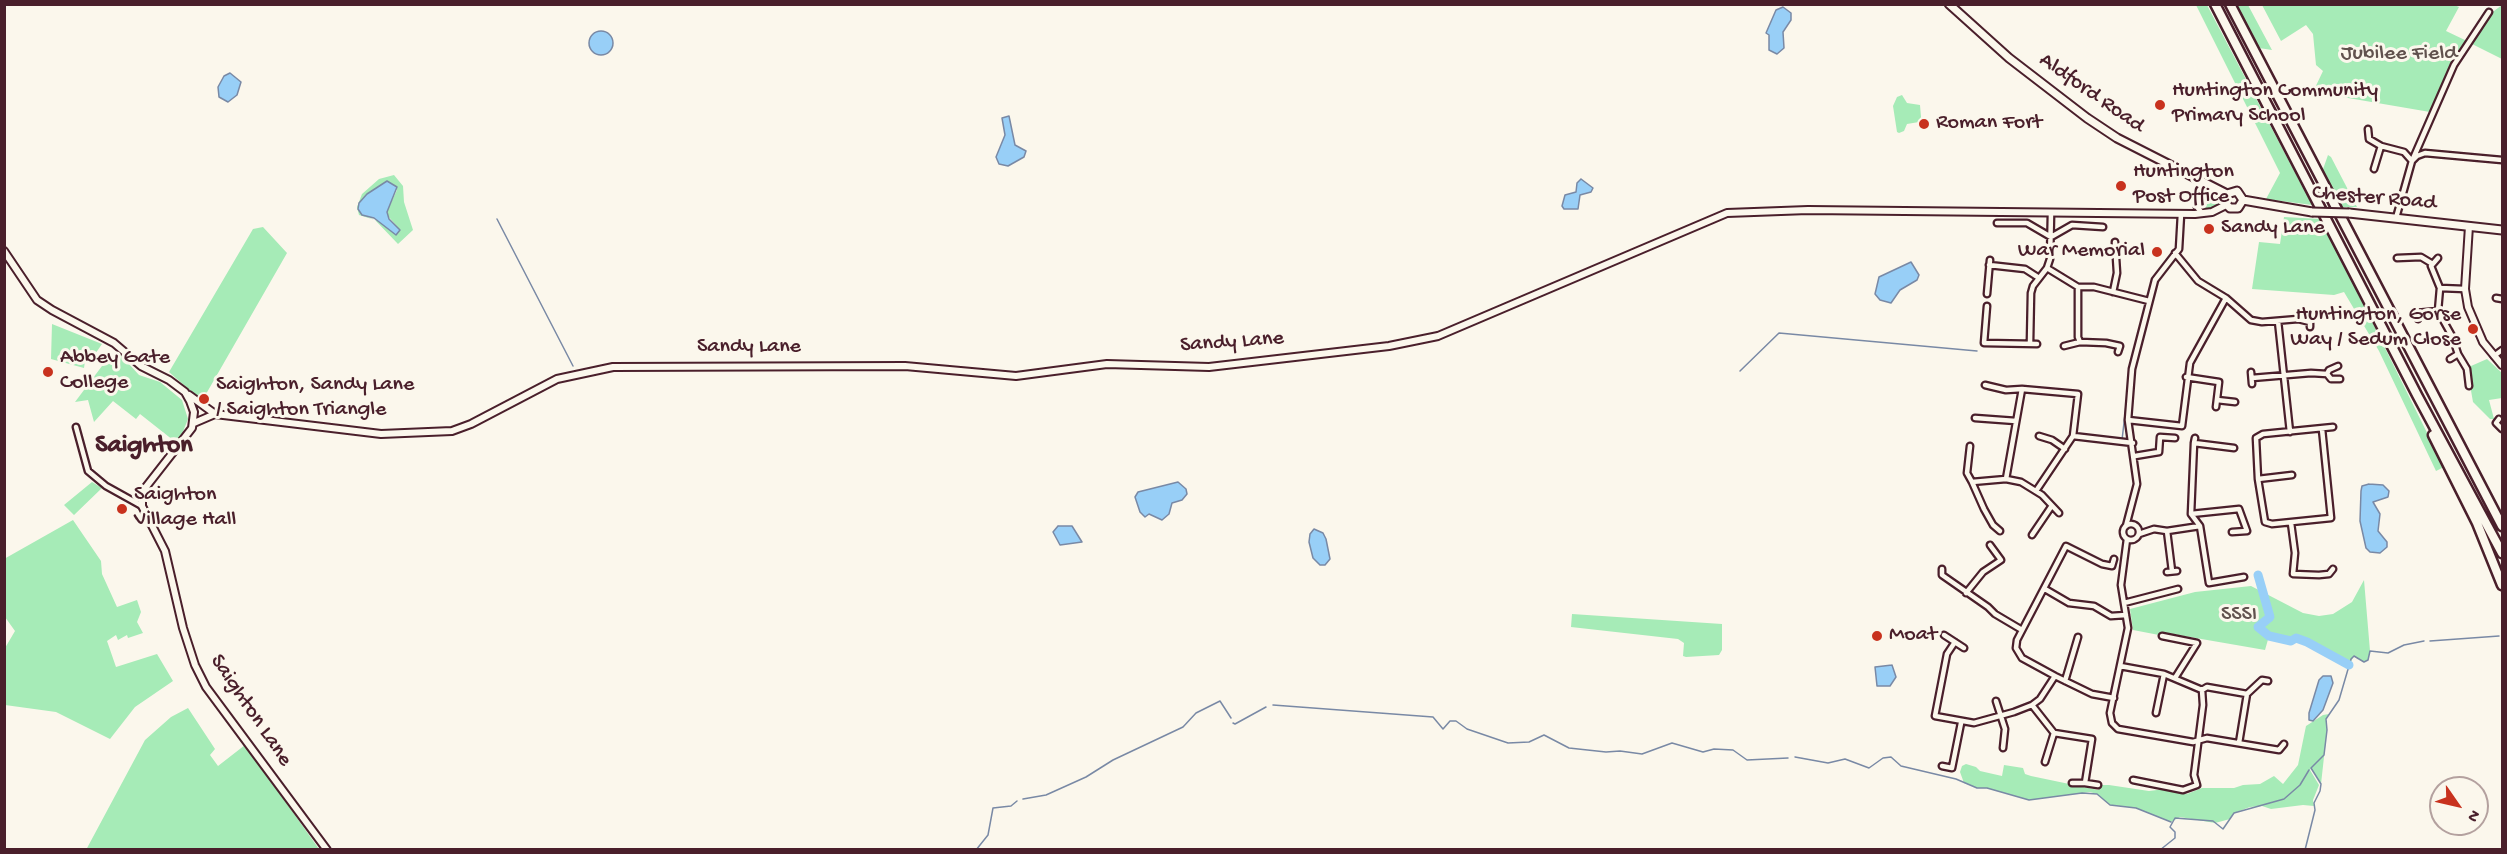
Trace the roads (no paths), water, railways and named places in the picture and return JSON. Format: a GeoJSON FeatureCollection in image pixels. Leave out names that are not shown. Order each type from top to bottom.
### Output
{"type":"FeatureCollection","features":[{"type":"Feature","properties":{"kind":"highway"},"geometry":{"type":"LineString","coordinates":[[2215,4],[2417,395],[2502,553]]}},
{"type":"Feature","properties":{"kind":"highway"},"geometry":{"type":"LineString","coordinates":[[2230,4],[2502,526]]}},
{"type":"Feature","properties":{"kind":"highway"},"geometry":{"type":"LineString","coordinates":[[2417,395],[2480,531],[2502,585]]}},
{"type":"Feature","properties":{"kind":"main road","name":"Aldford Road"},"geometry":{"type":"LineString","coordinates":[[1949,4],[2009,58],[2087,118],[2117,138],[2227,194]]}},
{"type":"Feature","properties":{"kind":"main road"},"geometry":{"type":"LineString","coordinates":[[2237,191],[2243,200],[2235,209],[2226,205],[2227,194],[2237,191]]}},
{"type":"Feature","properties":{"kind":"main road","name":"Chester Road"},"geometry":{"type":"LineString","coordinates":[[2243,200],[2312,212],[2349,213],[2502,230]]}},
{"type":"Feature","properties":{"kind":"street"},"geometry":{"type":"LineString","coordinates":[[2396,218],[2412,161],[2454,65],[2489,12]]}},
{"type":"Feature","properties":{"kind":"street"},"geometry":{"type":"LineString","coordinates":[[2368,129],[2369,139],[2381,146],[2404,152],[2412,161]]}},
{"type":"Feature","properties":{"kind":"street"},"geometry":{"type":"LineString","coordinates":[[2374,169],[2381,146]]}},
{"type":"Feature","properties":{"kind":"street"},"geometry":{"type":"LineString","coordinates":[[2412,161],[2426,153],[2502,160]]}},
{"type":"Feature","properties":{"kind":"street"},"geometry":{"type":"LineString","coordinates":[[2202,213],[2197,207],[2196,199],[2199,188],[2205,182]]}},
{"type":"Feature","properties":{"kind":"street","name":"Sandy Lane"},"geometry":{"type":"LineString","coordinates":[[215,414],[381,434],[452,431],[471,424],[557,379],[613,367],[905,366],[1016,375],[1107,364],[1220,366],[1389,346],[1438,336],[1727,213],[1808,210],[2181,214],[2212,212],[2226,205]]}},
{"type":"Feature","properties":{"kind":"street"},"geometry":{"type":"LineString","coordinates":[[2030,344],[2031,293],[2050,260],[2051,213]]}},
{"type":"Feature","properties":{"kind":"street"},"geometry":{"type":"LineString","coordinates":[[2129,539],[2123,532],[2128,525],[2128,516],[2137,484],[2135,456],[2128,420],[2132,369],[2155,280],[2179,249],[2181,214]]}},
{"type":"Feature","properties":{"kind":"street"},"geometry":{"type":"LineString","coordinates":[[1997,223],[2026,223],[2051,237]]}},
{"type":"Feature","properties":{"kind":"street"},"geometry":{"type":"LineString","coordinates":[[2051,237],[2072,225],[2103,227]]}},
{"type":"Feature","properties":{"kind":"street"},"geometry":{"type":"LineString","coordinates":[[2469,226],[2465,289],[2474,325],[2483,342],[2502,364]]}},
{"type":"Feature","properties":{"kind":"street"},"geometry":{"type":"LineString","coordinates":[[2114,292],[2117,273],[2115,242]]}},
{"type":"Feature","properties":{"kind":"street"},"geometry":{"type":"LineString","coordinates":[[4,251],[38,300],[52,310],[114,343],[141,366],[169,380],[215,414]]}},
{"type":"Feature","properties":{"kind":"street"},"geometry":{"type":"LineString","coordinates":[[2175,253],[2198,281],[2226,298],[2251,320],[2298,319],[2312,322]]}},
{"type":"Feature","properties":{"kind":"street"},"geometry":{"type":"LineString","coordinates":[[2397,258],[2404,262],[2421,256],[2431,263],[2434,280],[2440,288],[2438,311],[2467,369],[2469,386]]}},
{"type":"Feature","properties":{"kind":"street"},"geometry":{"type":"LineString","coordinates":[[2431,263],[2438,258]]}},
{"type":"Feature","properties":{"kind":"street"},"geometry":{"type":"LineString","coordinates":[[1988,294],[1990,263],[2025,269],[2039,278]]}},
{"type":"Feature","properties":{"kind":"street"},"geometry":{"type":"LineString","coordinates":[[2047,268],[2078,287],[2114,292],[2149,301]]}},
{"type":"Feature","properties":{"kind":"street"},"geometry":{"type":"LineString","coordinates":[[2078,287],[2078,337],[2080,342]]}},
{"type":"Feature","properties":{"kind":"street"},"geometry":{"type":"LineString","coordinates":[[2440,288],[2465,289]]}},
{"type":"Feature","properties":{"kind":"street"},"geometry":{"type":"LineString","coordinates":[[2182,426],[2186,377],[2190,363],[2226,298]]}},
{"type":"Feature","properties":{"kind":"street"},"geometry":{"type":"LineString","coordinates":[[1987,306],[1983,346],[2037,344]]}},
{"type":"Feature","properties":{"kind":"street"},"geometry":{"type":"LineString","coordinates":[[2416,314],[2438,311]]}},
{"type":"Feature","properties":{"kind":"street"},"geometry":{"type":"LineString","coordinates":[[2278,321],[2290,432]]}},
{"type":"Feature","properties":{"kind":"street"},"geometry":{"type":"LineString","coordinates":[[2064,346],[2080,342],[2121,343],[2118,352]]}},
{"type":"Feature","properties":{"kind":"street"},"geometry":{"type":"LineString","coordinates":[[2494,356],[2502,350]]}},
{"type":"Feature","properties":{"kind":"street"},"geometry":{"type":"LineString","coordinates":[[2450,359],[2458,354]]}},
{"type":"Feature","properties":{"kind":"street"},"geometry":{"type":"LineString","coordinates":[[2251,372],[2252,381],[2284,375],[2327,374],[2333,367],[2338,366]]}},
{"type":"Feature","properties":{"kind":"street"},"geometry":{"type":"LineString","coordinates":[[2327,374],[2331,379],[2340,379]]}},
{"type":"Feature","properties":{"kind":"street"},"geometry":{"type":"LineString","coordinates":[[2216,407],[2220,375]]}},
{"type":"Feature","properties":{"kind":"street"},"geometry":{"type":"LineString","coordinates":[[2186,377],[2219,382]]}},
{"type":"Feature","properties":{"kind":"street"},"geometry":{"type":"LineString","coordinates":[[1989,393],[1988,385],[2006,390],[2022,389],[2078,394]]}},
{"type":"Feature","properties":{"kind":"street"},"geometry":{"type":"LineString","coordinates":[[2036,491],[2073,436],[2079,387]]}},
{"type":"Feature","properties":{"kind":"street"},"geometry":{"type":"LineString","coordinates":[[2006,479],[2022,389]]}},
{"type":"Feature","properties":{"kind":"street"},"geometry":{"type":"LineString","coordinates":[[185,392],[194,412],[194,423]]}},
{"type":"Feature","properties":{"kind":"street"},"geometry":{"type":"LineString","coordinates":[[2217,400],[2235,402]]}},
{"type":"Feature","properties":{"kind":"street"},"geometry":{"type":"LineString","coordinates":[[76,427],[88,471],[106,486],[142,506],[142,492],[194,423],[215,414]]}},
{"type":"Feature","properties":{"kind":"street"},"geometry":{"type":"LineString","coordinates":[[1975,418],[2016,421]]}},
{"type":"Feature","properties":{"kind":"street"},"geometry":{"type":"LineString","coordinates":[[2128,420],[2189,426]]}},
{"type":"Feature","properties":{"kind":"street"},"geometry":{"type":"LineString","coordinates":[[2495,421],[2502,429]]}},
{"type":"Feature","properties":{"kind":"street"},"geometry":{"type":"LineString","coordinates":[[2322,429],[2334,519],[2272,524],[2265,522],[2258,479],[2256,438],[2263,434],[2333,428]]}},
{"type":"Feature","properties":{"kind":"street"},"geometry":{"type":"LineString","coordinates":[[2073,436],[2133,443]]}},
{"type":"Feature","properties":{"kind":"street"},"geometry":{"type":"LineString","coordinates":[[2135,456],[2158,452],[2160,437],[2175,438]]}},
{"type":"Feature","properties":{"kind":"street"},"geometry":{"type":"LineString","coordinates":[[2042,438],[2065,449]]}},
{"type":"Feature","properties":{"kind":"street"},"geometry":{"type":"LineString","coordinates":[[2228,455],[2232,448],[2195,441],[2191,514],[2200,526],[2205,574],[2209,583],[2244,577]]}},
{"type":"Feature","properties":{"kind":"street"},"geometry":{"type":"LineString","coordinates":[[1970,446],[1967,473],[1984,509],[2000,531]]}},
{"type":"Feature","properties":{"kind":"street"},"geometry":{"type":"LineString","coordinates":[[2258,479],[2292,475]]}},
{"type":"Feature","properties":{"kind":"street"},"geometry":{"type":"LineString","coordinates":[[1972,482],[2006,479],[2036,491],[2059,513]]}},
{"type":"Feature","properties":{"kind":"street"},"geometry":{"type":"LineString","coordinates":[[2231,501],[2232,509]]}},
{"type":"Feature","properties":{"kind":"street","name":"Saighton Lane"},"geometry":{"type":"LineString","coordinates":[[142,506],[165,551],[183,628],[195,665],[206,687],[327,849]]}},
{"type":"Feature","properties":{"kind":"street"},"geometry":{"type":"LineString","coordinates":[[2032,535],[2038,531],[2051,507]]}},
{"type":"Feature","properties":{"kind":"street"},"geometry":{"type":"LineString","coordinates":[[2191,514],[2239,508],[2247,531],[2232,532]]}},
{"type":"Feature","properties":{"kind":"street"},"geometry":{"type":"LineString","coordinates":[[2291,523],[2295,553],[2291,576],[2310,576],[2331,571],[2333,579]]}},
{"type":"Feature","properties":{"kind":"street"},"geometry":{"type":"LineString","coordinates":[[2128,525],[2137,526],[2140,533]]}},
{"type":"Feature","properties":{"kind":"street"},"geometry":{"type":"LineString","coordinates":[[2200,526],[2167,531],[2154,529],[2129,539],[2121,585],[2128,628],[2110,719],[2118,729],[2193,742],[2207,738],[2279,750]]}},
{"type":"Feature","properties":{"kind":"street"},"geometry":{"type":"LineString","coordinates":[[2167,531],[2172,571]]}},
{"type":"Feature","properties":{"kind":"street"},"geometry":{"type":"LineString","coordinates":[[2070,538],[2017,640],[2019,654],[2055,676],[2092,694],[2114,698]]}},
{"type":"Feature","properties":{"kind":"street"},"geometry":{"type":"LineString","coordinates":[[1966,593],[1983,572],[2002,562],[1990,545]]}},
{"type":"Feature","properties":{"kind":"street"},"geometry":{"type":"LineString","coordinates":[[2066,546],[2097,563],[2112,566]]}},
{"type":"Feature","properties":{"kind":"street"},"geometry":{"type":"LineString","coordinates":[[2111,572],[2114,559]]}},
{"type":"Feature","properties":{"kind":"street"},"geometry":{"type":"LineString","coordinates":[[1941,575],[1995,614],[2022,630]]}},
{"type":"Feature","properties":{"kind":"street"},"geometry":{"type":"LineString","coordinates":[[2045,589],[2069,603],[2094,606],[2112,616],[2126,615]]}},
{"type":"Feature","properties":{"kind":"street"},"geometry":{"type":"LineString","coordinates":[[2124,603],[2178,589]]}},
{"type":"Feature","properties":{"kind":"street"},"geometry":{"type":"LineString","coordinates":[[1944,635],[1964,648]]}},
{"type":"Feature","properties":{"kind":"street"},"geometry":{"type":"LineString","coordinates":[[2162,636],[2197,643]]}},
{"type":"Feature","properties":{"kind":"street"},"geometry":{"type":"LineString","coordinates":[[2065,681],[2078,637]]}},
{"type":"Feature","properties":{"kind":"street"},"geometry":{"type":"LineString","coordinates":[[2175,678],[2201,637]]}},
{"type":"Feature","properties":{"kind":"street"},"geometry":{"type":"LineString","coordinates":[[1935,716],[1947,654],[1955,642]]}},
{"type":"Feature","properties":{"kind":"street"},"geometry":{"type":"LineString","coordinates":[[2068,643],[2075,645]]}},
{"type":"Feature","properties":{"kind":"street"},"geometry":{"type":"LineString","coordinates":[[2120,666],[2163,674],[2192,688],[2202,690],[2208,687],[2247,694]]}},
{"type":"Feature","properties":{"kind":"street"},"geometry":{"type":"LineString","coordinates":[[2239,743],[2247,694],[2265,681],[2262,673]]}},
{"type":"Feature","properties":{"kind":"street"},"geometry":{"type":"LineString","coordinates":[[2156,713],[2163,674]]}},
{"type":"Feature","properties":{"kind":"street"},"geometry":{"type":"LineString","coordinates":[[1928,716],[1961,723],[1974,723],[2001,716],[2032,705],[2045,694],[2055,676]]}},
{"type":"Feature","properties":{"kind":"street"},"geometry":{"type":"LineString","coordinates":[[2133,780],[2183,790],[2197,785],[2194,775],[2202,690]]}},
{"type":"Feature","properties":{"kind":"street"},"geometry":{"type":"LineString","coordinates":[[1996,701],[2001,716],[2003,748]]}},
{"type":"Feature","properties":{"kind":"street"},"geometry":{"type":"LineString","coordinates":[[2032,705],[2054,733],[2092,739]]}},
{"type":"Feature","properties":{"kind":"street"},"geometry":{"type":"LineString","coordinates":[[1952,768],[1961,723]]}},
{"type":"Feature","properties":{"kind":"street"},"geometry":{"type":"LineString","coordinates":[[2085,783],[2094,750],[2092,739],[2094,732]]}},
{"type":"Feature","properties":{"kind":"street"},"geometry":{"type":"LineString","coordinates":[[2044,758],[2054,733]]}},
{"type":"Feature","properties":{"kind":"street"},"geometry":{"type":"LineString","coordinates":[[2279,750],[2284,744]]}},
{"type":"Feature","properties":{"kind":"street"},"geometry":{"type":"LineString","coordinates":[[2279,750],[2281,756]]}},
{"type":"Feature","properties":{"kind":"street"},"geometry":{"type":"LineString","coordinates":[[1942,766],[1958,769]]}},
{"type":"Feature","properties":{"kind":"street"},"geometry":{"type":"LineString","coordinates":[[2147,788],[2148,782]]}},
{"type":"Feature","properties":{"kind":"street"},"geometry":{"type":"LineString","coordinates":[[2072,783],[2098,785]]}},
{"type":"Feature","properties":{"kind":"water"},"geometry":{"type":"Polygon","coordinates":[[[1783,7],[1791,13],[1791,20],[1783,32],[1784,48],[1777,54],[1769,50],[1769,35],[1766,33],[1776,10],[1783,7]]]}},
{"type":"Feature","properties":{"kind":"water"},"geometry":{"type":"Polygon","coordinates":[[[601,31],[610,34],[613,43],[610,52],[601,55],[592,52],[589,43],[592,34],[601,31]]]}},
{"type":"Feature","properties":{"kind":"water"},"geometry":{"type":"Polygon","coordinates":[[[230,73],[241,82],[237,95],[228,102],[219,97],[218,87],[224,76],[230,73]]]}},
{"type":"Feature","properties":{"kind":"water"},"geometry":{"type":"Polygon","coordinates":[[[1009,116],[1015,145],[1026,151],[1024,157],[1008,166],[999,164],[996,157],[1005,135],[1002,118],[1009,116]]]}},
{"type":"Feature","properties":{"kind":"water"},"geometry":{"type":"Polygon","coordinates":[[[1581,179],[1593,188],[1591,192],[1580,195],[1578,209],[1564,209],[1562,206],[1565,195],[1576,192],[1577,183],[1581,179]]]}},
{"type":"Feature","properties":{"kind":"water"},"geometry":{"type":"Polygon","coordinates":[[[387,181],[397,187],[387,212],[389,219],[400,230],[396,235],[374,218],[362,215],[358,209],[359,203],[367,194],[387,181]]]}},
{"type":"Feature","properties":{"kind":"water"},"geometry":{"type":"Polygon","coordinates":[[[1911,262],[1919,275],[1917,280],[1900,290],[1891,303],[1880,300],[1875,294],[1879,277],[1911,262]]]}},
{"type":"Feature","properties":{"kind":"water"},"geometry":{"type":"Polygon","coordinates":[[[1178,482],[1186,489],[1187,494],[1182,500],[1172,503],[1169,514],[1162,520],[1149,514],[1145,517],[1140,512],[1135,497],[1138,492],[1178,482]]]}},
{"type":"Feature","properties":{"kind":"water"},"geometry":{"type":"Polygon","coordinates":[[[2383,485],[2389,491],[2388,497],[2373,502],[2380,514],[2378,531],[2387,542],[2387,547],[2380,553],[2370,552],[2366,548],[2360,521],[2362,486],[2383,485]]]}},
{"type":"Feature","properties":{"kind":"water"},"geometry":{"type":"Polygon","coordinates":[[[1058,526],[1072,526],[1082,542],[1060,545],[1053,532],[1058,526]]]}},
{"type":"Feature","properties":{"kind":"water"},"geometry":{"type":"Polygon","coordinates":[[[1314,529],[1323,533],[1326,539],[1330,559],[1325,565],[1320,565],[1313,558],[1309,542],[1310,534],[1314,529]]]}},
{"type":"Feature","properties":{"kind":"water"},"geometry":{"type":"Polygon","coordinates":[[[1892,665],[1896,677],[1890,686],[1877,686],[1875,667],[1892,665]]]}},
{"type":"Feature","properties":{"kind":"water"},"geometry":{"type":"Polygon","coordinates":[[[2323,676],[2331,676],[2333,683],[2323,710],[2313,721],[2309,720],[2319,680],[2323,676]]]}},
{"type":"Feature","properties":{"kind":"waterway"},"geometry":{"type":"LineString","coordinates":[[497,219],[573,366]]}},
{"type":"Feature","properties":{"kind":"waterway"},"geometry":{"type":"LineString","coordinates":[[1740,371],[1779,333],[1977,351]]}},
{"type":"Feature","properties":{"kind":"waterway"},"geometry":{"type":"LineString","coordinates":[[2122,440],[2130,371]]}},
{"type":"Feature","properties":{"kind":"waterway"},"geometry":{"type":"LineString","coordinates":[[2258,575],[2270,617],[2258,627],[2269,636],[2291,641],[2296,638],[2307,642],[2349,665]]}},
{"type":"Feature","properties":{"kind":"waterway"},"geometry":{"type":"LineString","coordinates":[[2430,641],[2499,636]]}},
{"type":"Feature","properties":{"kind":"waterway"},"geometry":{"type":"LineString","coordinates":[[2305,850],[2315,810],[2314,803],[2321,784],[2311,768],[2324,755],[2326,719],[2339,700],[2351,659],[2354,656],[2364,662],[2368,660],[2370,651],[2388,653],[2404,645],[2424,641]]}},
{"type":"Feature","properties":{"kind":"waterway"},"geometry":{"type":"LineString","coordinates":[[1023,799],[1046,795],[1086,777],[1113,760],[1183,727],[1196,713],[1220,701],[1231,718]]}},
{"type":"Feature","properties":{"kind":"waterway"},"geometry":{"type":"LineString","coordinates":[[1273,705],[1433,717],[1443,729],[1450,721],[1456,721],[1467,729],[1508,743],[1529,742],[1544,735],[1569,748],[1606,752],[1642,754],[1672,743],[1703,752],[1714,749],[1733,750],[1747,760],[1788,758]]}},
{"type":"Feature","properties":{"kind":"waterway"},"geometry":{"type":"LineString","coordinates":[[1233,723],[1266,707]]}},
{"type":"Feature","properties":{"kind":"waterway"},"geometry":{"type":"LineString","coordinates":[[1795,757],[1828,763],[1845,759],[1869,768],[1883,758],[1891,757],[1901,766],[1956,779],[1977,788],[1987,788],[2029,800],[2082,793],[2097,794],[2110,805],[2136,808],[2171,822]]}},
{"type":"Feature","properties":{"kind":"waterway"},"geometry":{"type":"LineString","coordinates":[[2160,850],[2175,838],[2175,832],[2170,827],[2175,818],[2213,821],[2223,829],[2234,813],[2284,799],[2300,785],[2309,770]]}},
{"type":"Feature","properties":{"kind":"waterway"},"geometry":{"type":"LineString","coordinates":[[976,850],[988,835],[993,808],[1011,806],[1017,801]]}},
{"type":"Feature","properties":{"kind":"place","name":"Huntington Community Primary School"},"geometry":{"type":"Point","coordinates":[2160,105]}},
{"type":"Feature","properties":{"kind":"place","name":"Roman Fort"},"geometry":{"type":"Point","coordinates":[1924,124]}},
{"type":"Feature","properties":{"kind":"place","name":"Huntington Post Office"},"geometry":{"type":"Point","coordinates":[2121,186]}},
{"type":"Feature","properties":{"kind":"place","name":"Sandy Lane"},"geometry":{"type":"Point","coordinates":[2209,229]}},
{"type":"Feature","properties":{"kind":"place","name":"War Memorial"},"geometry":{"type":"Point","coordinates":[2157,252]}},
{"type":"Feature","properties":{"kind":"place","name":"Huntington, Gorse Way / Sedum Close"},"geometry":{"type":"Point","coordinates":[2473,329]}},
{"type":"Feature","properties":{"kind":"place","name":"Abbey Gate College"},"geometry":{"type":"Point","coordinates":[48,372]}},
{"type":"Feature","properties":{"kind":"place","name":"Saighton, Sandy Lane / Saighton Triangle"},"geometry":{"type":"Point","coordinates":[204,399]}},
{"type":"Feature","properties":{"kind":"place","name":"Saighton Village Hall"},"geometry":{"type":"Point","coordinates":[122,509]}},
{"type":"Feature","properties":{"kind":"place","name":"Moat"},"geometry":{"type":"Point","coordinates":[1877,636]}},
{"type":"Feature","properties":{"kind":"district","name":"Saighton"},"geometry":{"type":"Point","coordinates":[144,447]}},
{"type":"Feature","properties":{"kind":"park label","name":"Jubilee Field"},"geometry":{"type":"Point","coordinates":[2399,55]}},
{"type":"Feature","properties":{"kind":"park label","name":"SSSI"},"geometry":{"type":"Point","coordinates":[2239,616]}}]}
